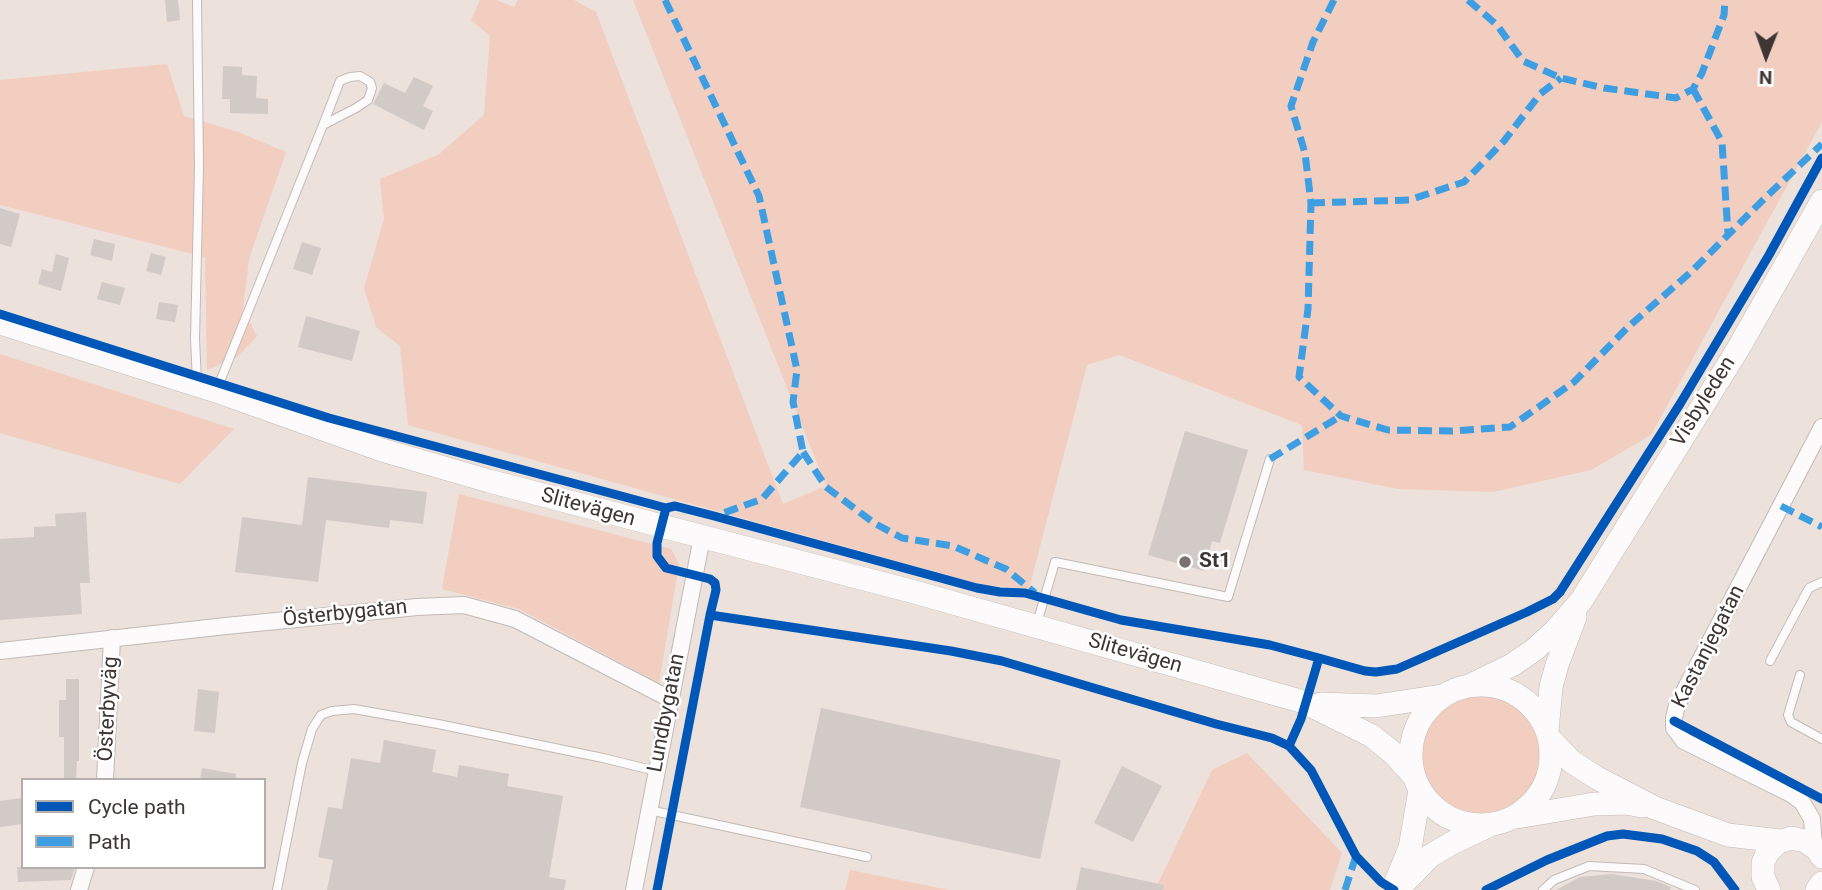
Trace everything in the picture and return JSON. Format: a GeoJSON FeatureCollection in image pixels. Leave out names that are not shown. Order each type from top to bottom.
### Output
{"type":"FeatureCollection","features":[{"type":"Feature","properties":{"kind":"main road","name":"Visbyleden"},"geometry":{"type":"LineString","coordinates":[[1471,685],[1534,650],[1581,601],[1738,349],[1822,201]]}},
{"type":"Feature","properties":{"kind":"main road","name":"Slitevägen"},"geometry":{"type":"LineString","coordinates":[[0,323],[207,388],[396,454],[625,518],[1036,625],[1304,702],[1372,736],[1393,753],[1417,783]]}},
{"type":"Feature","properties":{"kind":"main road","name":"Visbyleden"},"geometry":{"type":"LineString","coordinates":[[1548,735],[1551,687],[1581,601]]}},
{"type":"Feature","properties":{"kind":"main road"},"geometry":{"type":"LineString","coordinates":[[1392,890],[1409,848],[1417,783],[1411,754],[1415,732],[1426,712],[1442,696],[1471,685],[1495,686],[1517,695],[1535,710],[1548,735],[1572,762],[1655,808],[1728,835],[1805,841],[1818,852]]}},
{"type":"Feature","properties":{"kind":"main road","name":"Slitevägen"},"geometry":{"type":"LineString","coordinates":[[1304,702],[1376,706],[1442,696]]}},
{"type":"Feature","properties":{"kind":"main road"},"geometry":{"type":"LineString","coordinates":[[1397,890],[1430,856],[1452,843],[1501,822],[1531,804],[1545,785],[1551,762],[1548,735]]}},
{"type":"Feature","properties":{"kind":"main road"},"geometry":{"type":"LineString","coordinates":[[1417,783],[1434,807],[1453,820],[1467,824],[1501,822],[1594,804],[1626,803],[1655,808]]}},
{"type":"Feature","properties":{"kind":"main road"},"geometry":{"type":"LineString","coordinates":[[1728,835],[1751,852],[1764,882]]}},
{"type":"Feature","properties":{"kind":"main road"},"geometry":{"type":"LineString","coordinates":[[1764,882],[1767,853],[1786,840]]}},
{"type":"Feature","properties":{"kind":"main road"},"geometry":{"type":"LineString","coordinates":[[1817,890],[1822,883]]}},
{"type":"Feature","properties":{"kind":"street","name":"Kastanjegatan"},"geometry":{"type":"LineString","coordinates":[[1807,808],[1791,794],[1684,741],[1674,728],[1674,718],[1678,705],[1822,427]]}},
{"type":"Feature","properties":{"kind":"street","name":"Lundbygatan"},"geometry":{"type":"LineString","coordinates":[[634,890],[702,537]]}},
{"type":"Feature","properties":{"kind":"street","name":"Österbygatan"},"geometry":{"type":"LineString","coordinates":[[0,651],[376,611],[464,605],[516,619],[670,699]]}},
{"type":"Feature","properties":{"kind":"street","name":"Österbyväg"},"geometry":{"type":"LineString","coordinates":[[105,778],[112,638]]}},
{"type":"Feature","properties":{"kind":"street"},"geometry":{"type":"LineString","coordinates":[[1786,840],[1803,822],[1807,808]]}},
{"type":"Feature","properties":{"kind":"street"},"geometry":{"type":"LineString","coordinates":[[1807,808],[1812,819],[1818,852]]}},
{"type":"Feature","properties":{"kind":"street"},"geometry":{"type":"LineString","coordinates":[[79,890],[85,869]]}},
{"type":"Feature","properties":{"kind":"lane"},"geometry":{"type":"LineString","coordinates":[[197,0],[199,167],[195,339],[207,388]]}},
{"type":"Feature","properties":{"kind":"lane"},"geometry":{"type":"LineString","coordinates":[[207,388],[340,81],[360,76],[370,82],[372,88],[368,100],[323,125]]}},
{"type":"Feature","properties":{"kind":"lane"},"geometry":{"type":"LineString","coordinates":[[1036,625],[1055,562],[1228,597],[1270,459]]}},
{"type":"Feature","properties":{"kind":"lane"},"geometry":{"type":"LineString","coordinates":[[1770,661],[1809,588],[1822,582]]}},
{"type":"Feature","properties":{"kind":"lane"},"geometry":{"type":"LineString","coordinates":[[1800,675],[1788,715],[1791,722],[1822,739]]}},
{"type":"Feature","properties":{"kind":"lane"},"geometry":{"type":"LineString","coordinates":[[277,890],[302,762],[312,729],[321,715],[332,711],[354,709],[438,724],[656,771]]}},
{"type":"Feature","properties":{"kind":"lane"},"geometry":{"type":"LineString","coordinates":[[649,810],[867,857]]}},
{"type":"Feature","properties":{"kind":"lane"},"geometry":{"type":"LineString","coordinates":[[1543,890],[1555,880],[1589,866],[1644,869],[1695,890]]}},
{"type":"Feature","properties":{"kind":"shaded area"},"geometry":{"type":"Polygon","coordinates":[[[480,0],[496,0],[514,7],[518,0],[574,0],[596,12],[783,504],[826,486],[633,0],[1822,0],[1822,122],[1651,435],[1591,470],[1493,492],[1398,489],[1304,470],[1302,425],[1119,355],[1087,365],[1029,589],[983,585],[408,425],[400,346],[376,327],[364,288],[384,219],[380,179],[438,155],[484,115],[490,36],[471,20],[480,0]]]}},
{"type":"Feature","properties":{"kind":"shaded area"},"geometry":{"type":"Polygon","coordinates":[[[167,64],[184,116],[238,132],[286,152],[249,259],[243,309],[257,336],[238,356],[207,370],[205,257],[0,205],[0,80],[167,64]]]}},
{"type":"Feature","properties":{"kind":"shaded area"},"geometry":{"type":"Polygon","coordinates":[[[0,354],[234,429],[180,484],[0,433],[0,354]]]}},
{"type":"Feature","properties":{"kind":"shaded area"},"geometry":{"type":"Polygon","coordinates":[[[459,494],[671,549],[679,564],[659,683],[519,609],[442,589],[459,494]]]}},
{"type":"Feature","properties":{"kind":"shaded area"},"geometry":{"type":"Polygon","coordinates":[[[1481,694],[1505,699],[1525,712],[1538,732],[1543,756],[1538,780],[1525,800],[1505,813],[1481,818],[1457,813],[1437,800],[1424,780],[1419,756],[1424,732],[1437,712],[1457,699],[1481,694]]]}},
{"type":"Feature","properties":{"kind":"shaded area"},"geometry":{"type":"Polygon","coordinates":[[[1247,753],[1342,853],[1330,890],[1155,890],[1212,770],[1247,753]]]}},
{"type":"Feature","properties":{"kind":"shaded area"},"geometry":{"type":"Polygon","coordinates":[[[850,870],[949,890],[845,890],[850,870]]]}},
{"type":"Feature","properties":{"kind":"building"},"geometry":{"type":"Polygon","coordinates":[[[165,0],[178,0],[180,20],[167,22],[165,0]]]}},
{"type":"Feature","properties":{"kind":"building"},"geometry":{"type":"Polygon","coordinates":[[[223,66],[242,67],[242,75],[257,76],[256,98],[268,99],[268,114],[230,113],[230,99],[222,99],[223,66]]]}},
{"type":"Feature","properties":{"kind":"building"},"geometry":{"type":"Polygon","coordinates":[[[414,77],[433,86],[423,106],[433,111],[424,130],[373,104],[384,83],[405,93],[414,77]]]}},
{"type":"Feature","properties":{"kind":"building"},"geometry":{"type":"Polygon","coordinates":[[[0,208],[20,214],[11,247],[0,244],[0,208]]]}},
{"type":"Feature","properties":{"kind":"building"},"geometry":{"type":"Polygon","coordinates":[[[94,239],[115,244],[112,261],[90,255],[94,239]]]}},
{"type":"Feature","properties":{"kind":"building"},"geometry":{"type":"Polygon","coordinates":[[[302,242],[321,248],[312,275],[293,269],[302,242]]]}},
{"type":"Feature","properties":{"kind":"building"},"geometry":{"type":"Polygon","coordinates":[[[151,253],[166,257],[161,275],[146,271],[151,253]]]}},
{"type":"Feature","properties":{"kind":"building"},"geometry":{"type":"Polygon","coordinates":[[[56,254],[69,258],[61,291],[38,284],[42,269],[52,272],[56,254]]]}},
{"type":"Feature","properties":{"kind":"building"},"geometry":{"type":"Polygon","coordinates":[[[102,282],[125,288],[120,305],[97,299],[102,282]]]}},
{"type":"Feature","properties":{"kind":"building"},"geometry":{"type":"Polygon","coordinates":[[[159,302],[178,305],[175,322],[156,319],[159,302]]]}},
{"type":"Feature","properties":{"kind":"building"},"geometry":{"type":"Polygon","coordinates":[[[306,316],[360,331],[352,361],[298,347],[306,316]]]}},
{"type":"Feature","properties":{"kind":"building"},"geometry":{"type":"Polygon","coordinates":[[[1185,431],[1248,450],[1220,543],[1212,541],[1204,571],[1148,555],[1185,431]]]}},
{"type":"Feature","properties":{"kind":"building"},"geometry":{"type":"Polygon","coordinates":[[[308,477],[427,492],[423,524],[390,520],[389,528],[326,520],[318,582],[235,572],[242,517],[302,525],[308,477]]]}},
{"type":"Feature","properties":{"kind":"building"},"geometry":{"type":"Polygon","coordinates":[[[86,512],[90,583],[80,583],[82,614],[0,620],[0,539],[34,537],[34,527],[56,526],[55,514],[86,512]]]}},
{"type":"Feature","properties":{"kind":"building"},"geometry":{"type":"Polygon","coordinates":[[[66,679],[79,679],[79,761],[76,778],[64,778],[64,737],[59,737],[59,700],[66,700],[66,679]]]}},
{"type":"Feature","properties":{"kind":"building"},"geometry":{"type":"Polygon","coordinates":[[[198,689],[219,692],[215,733],[194,731],[198,689]]]}},
{"type":"Feature","properties":{"kind":"building"},"geometry":{"type":"Polygon","coordinates":[[[821,708],[1061,760],[1040,859],[800,807],[821,708]]]}},
{"type":"Feature","properties":{"kind":"building"},"geometry":{"type":"Polygon","coordinates":[[[384,740],[436,750],[432,772],[457,777],[459,765],[509,774],[507,786],[563,796],[549,877],[566,880],[564,890],[327,890],[333,860],[318,857],[328,807],[342,809],[351,758],[380,763],[384,740]]]}},
{"type":"Feature","properties":{"kind":"building"},"geometry":{"type":"Polygon","coordinates":[[[1122,766],[1162,786],[1133,842],[1094,823],[1122,766]]]}},
{"type":"Feature","properties":{"kind":"building"},"geometry":{"type":"Polygon","coordinates":[[[202,768],[236,774],[236,778],[200,778],[202,768]]]}},
{"type":"Feature","properties":{"kind":"building"},"geometry":{"type":"Polygon","coordinates":[[[21,798],[21,824],[0,827],[0,801],[21,798]]]}},
{"type":"Feature","properties":{"kind":"building"},"geometry":{"type":"Polygon","coordinates":[[[17,867],[74,869],[71,880],[18,882],[17,867]]]}},
{"type":"Feature","properties":{"kind":"building"},"geometry":{"type":"Polygon","coordinates":[[[1081,867],[1164,885],[1163,890],[1076,890],[1081,867]]]}},
{"type":"Feature","properties":{"kind":"building"},"geometry":{"type":"Polygon","coordinates":[[[1612,874],[1656,881],[1671,887],[1670,890],[1556,890],[1580,877],[1612,874]]]}},
{"type":"Feature","properties":{"kind":"marked path"},"geometry":{"type":"LineString","coordinates":[[665,0],[759,196],[797,370],[793,402],[803,452],[762,499],[718,515]]}},
{"type":"Feature","properties":{"kind":"marked path"},"geometry":{"type":"LineString","coordinates":[[1334,0],[1313,42],[1291,106],[1305,153],[1311,203],[1308,309],[1299,377],[1341,416],[1388,430],[1452,431],[1510,427],[1574,382],[1628,327],[1692,271],[1822,144]]}},
{"type":"Feature","properties":{"kind":"marked path"},"geometry":{"type":"LineString","coordinates":[[1468,0],[1497,25],[1523,61],[1561,78],[1604,88],[1676,98],[1693,89],[1702,73],[1724,15],[1725,0]]}},
{"type":"Feature","properties":{"kind":"marked path"},"geometry":{"type":"LineString","coordinates":[[1311,203],[1409,200],[1464,182],[1504,141],[1540,94],[1561,78]]}},
{"type":"Feature","properties":{"kind":"marked path"},"geometry":{"type":"LineString","coordinates":[[1693,89],[1722,142],[1728,234]]}},
{"type":"Feature","properties":{"kind":"marked path"},"geometry":{"type":"LineString","coordinates":[[1270,459],[1341,416]]}},
{"type":"Feature","properties":{"kind":"marked path"},"geometry":{"type":"LineString","coordinates":[[803,452],[826,487],[874,523],[902,538],[953,546],[1006,569],[1035,593]]}},
{"type":"Feature","properties":{"kind":"marked path"},"geometry":{"type":"LineString","coordinates":[[1781,506],[1822,527]]}},
{"type":"Feature","properties":{"kind":"marked path"},"geometry":{"type":"LineString","coordinates":[[1345,890],[1356,856]]}},
{"type":"Feature","properties":{"kind":"cycle path"},"geometry":{"type":"LineString","coordinates":[[1394,890],[1381,882],[1356,856],[1311,770],[1289,746],[1301,719],[1319,658],[1365,671],[1397,669],[1553,599],[1680,404],[1769,255],[1822,158]]}},
{"type":"Feature","properties":{"kind":"cycle path"},"geometry":{"type":"LineString","coordinates":[[0,314],[329,418],[666,508],[675,506],[714,516],[977,588],[1025,593],[1121,620],[1270,645],[1319,658]]}},
{"type":"Feature","properties":{"kind":"cycle path"},"geometry":{"type":"LineString","coordinates":[[666,508],[657,543],[657,556],[666,568],[710,579],[715,583],[710,615]]}},
{"type":"Feature","properties":{"kind":"cycle path"},"geometry":{"type":"LineString","coordinates":[[657,890],[710,615],[1002,661],[1272,738],[1289,746]]}},
{"type":"Feature","properties":{"kind":"cycle path"},"geometry":{"type":"LineString","coordinates":[[1674,721],[1822,799]]}},
{"type":"Feature","properties":{"kind":"cycle path"},"geometry":{"type":"LineString","coordinates":[[1486,890],[1547,860],[1607,836],[1623,834],[1662,839],[1697,851],[1714,862],[1735,890]]}},
{"type":"Feature","properties":{"kind":"place","name":"St1"},"geometry":{"type":"Point","coordinates":[1185,562]}}]}
